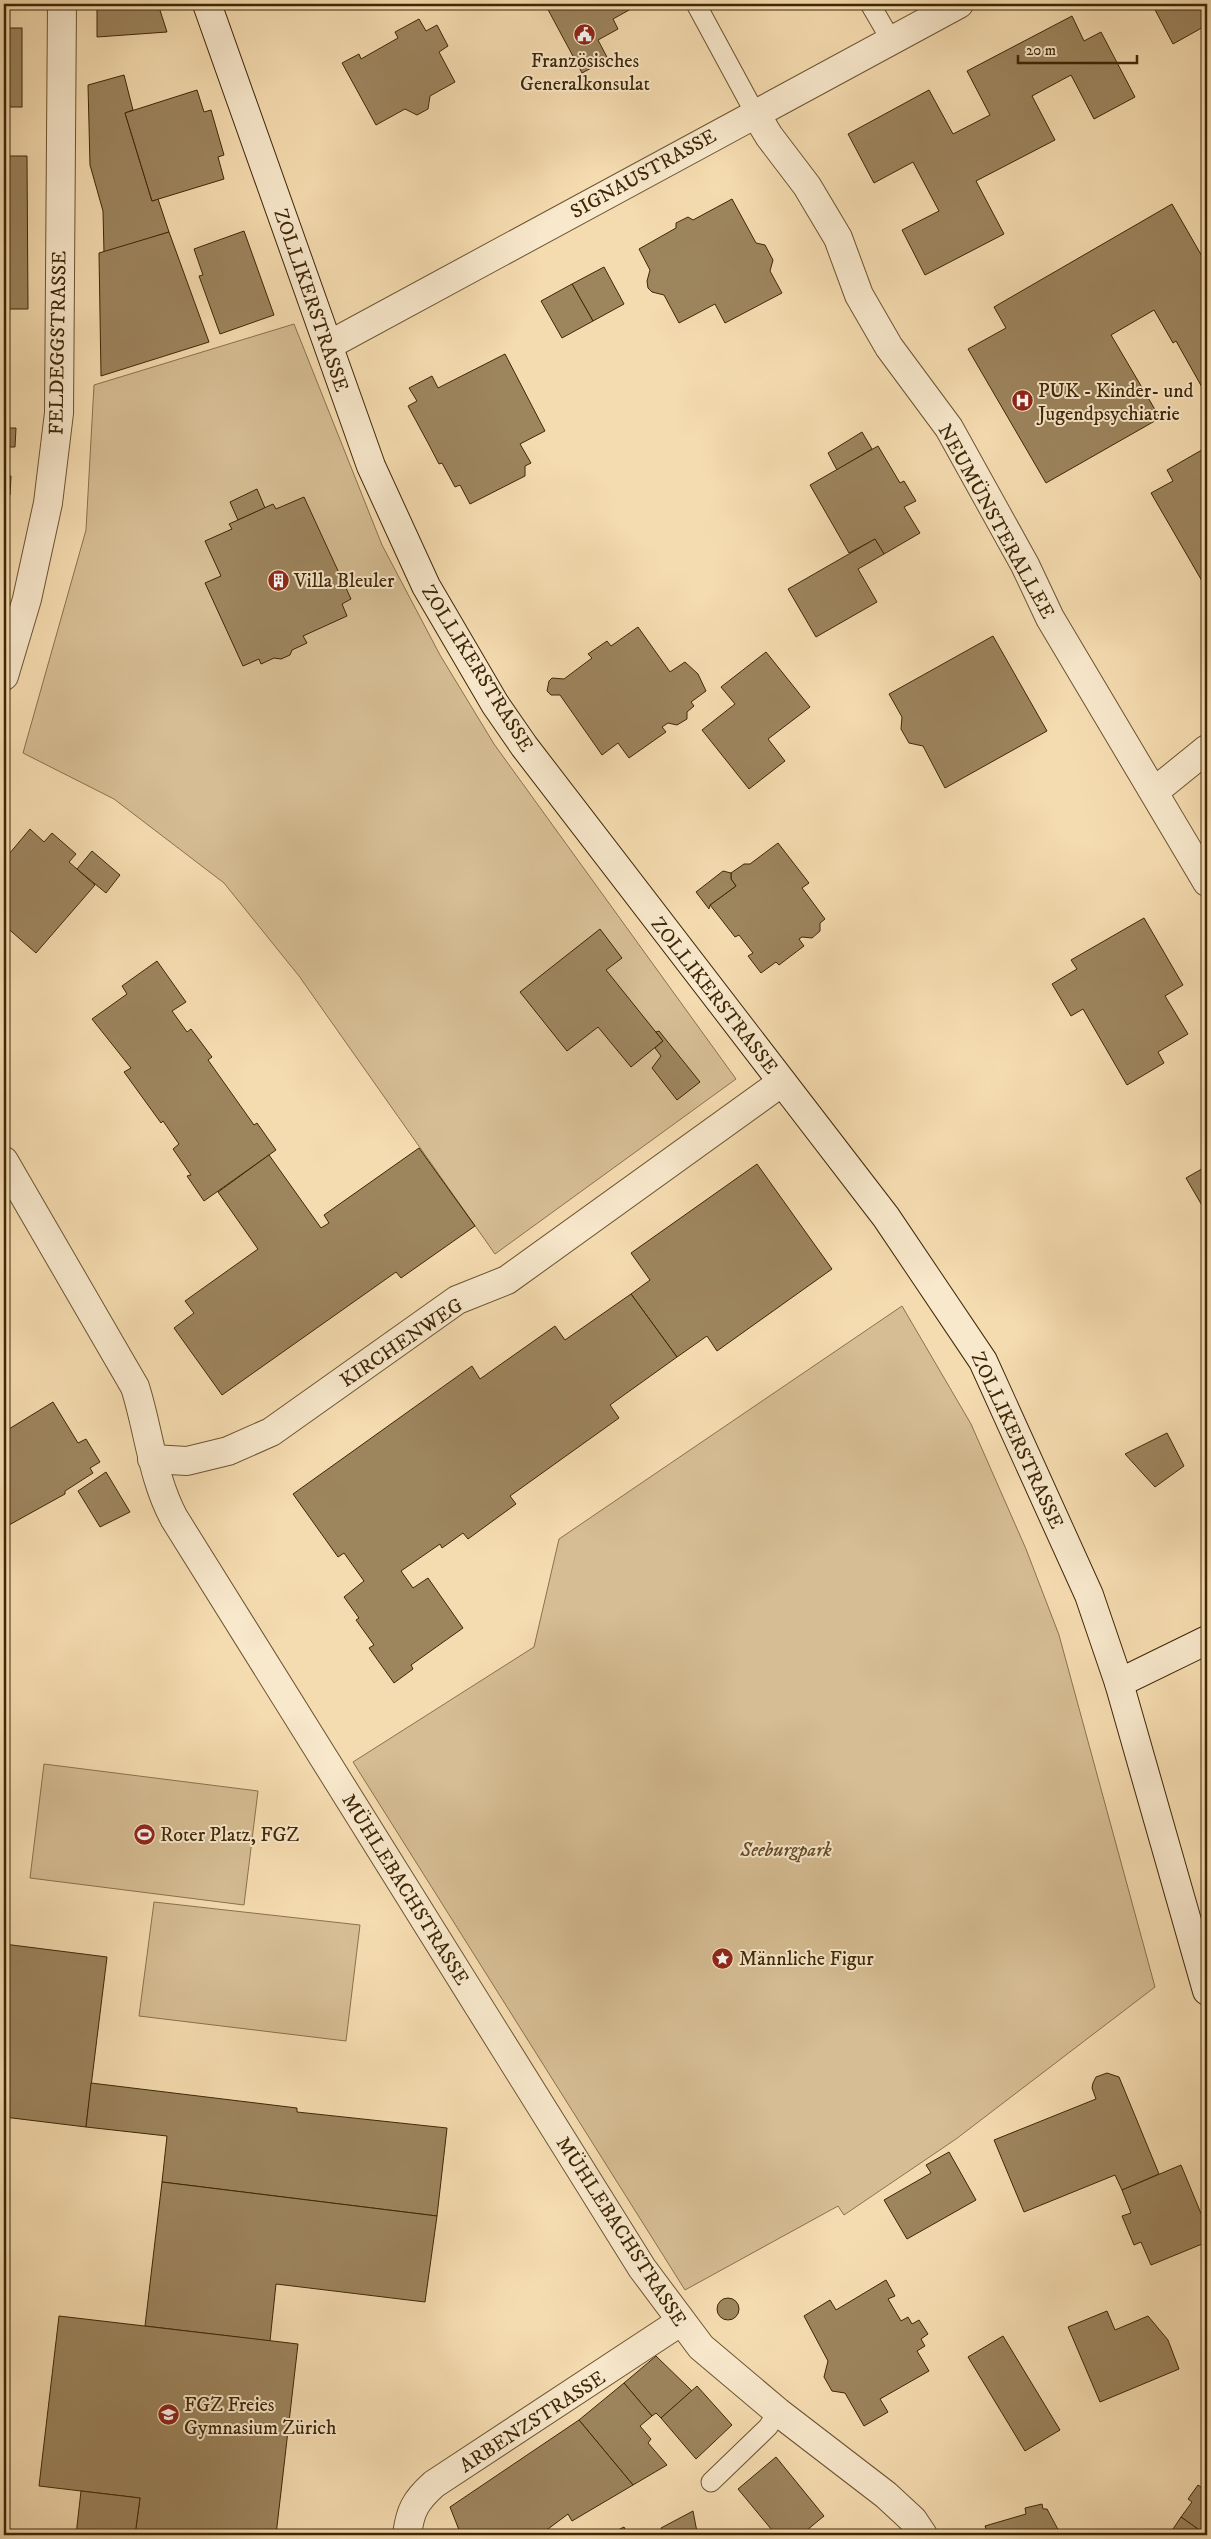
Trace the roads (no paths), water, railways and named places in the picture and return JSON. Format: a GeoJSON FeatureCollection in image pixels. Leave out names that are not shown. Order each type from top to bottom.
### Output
{"type":"FeatureCollection","features":[{"type":"Feature","properties":{"kind":"street","name":"FELDEGGSTRASSE"},"geometry":{"type":"LineString","coordinates":[[4,676],[27,598],[48,503],[59,413],[62,4]]}},
{"type":"Feature","properties":{"kind":"street","name":"ZOLLIKERSTRASSE"},"geometry":{"type":"LineString","coordinates":[[207,4],[374,475],[426,586],[495,704],[524,746],[886,1217],[984,1361],[1089,1595],[1119,1683],[1207,1991]]}},
{"type":"Feature","properties":{"kind":"street","name":"SIGNAUSTRASSE"},"geometry":{"type":"LineString","coordinates":[[329,345],[959,4]]}},
{"type":"Feature","properties":{"kind":"street","name":"NEUMÜNSTERALLEE"},"geometry":{"type":"LineString","coordinates":[[755,113],[769,136],[808,186],[838,238],[859,296],[889,347],[949,428],[1025,565],[1050,618],[1155,790],[1207,882]]}},
{"type":"Feature","properties":{"kind":"street"},"geometry":{"type":"LineString","coordinates":[[1155,790],[1207,749]]}},
{"type":"Feature","properties":{"kind":"street","name":"KIRCHENWEG"},"geometry":{"type":"LineString","coordinates":[[152,1459],[186,1461],[195,1459],[228,1451],[271,1432],[457,1300],[507,1280],[782,1082]]}},
{"type":"Feature","properties":{"kind":"street","name":"MÜHLEBACHSTRASSE"},"geometry":{"type":"LineString","coordinates":[[4,1161],[135,1387],[145,1420],[152,1459],[162,1495],[190,1545],[642,2268],[701,2348],[778,2412],[886,2495],[913,2520],[923,2535]]}},
{"type":"Feature","properties":{"kind":"street"},"geometry":{"type":"LineString","coordinates":[[1119,1683],[1207,1640]]}},
{"type":"Feature","properties":{"kind":"street","name":"ARBENZSTRASSE"},"geometry":{"type":"LineString","coordinates":[[407,2535],[409,2516],[418,2497],[434,2484],[680,2322]]}},
{"type":"Feature","properties":{"kind":"lane"},"geometry":{"type":"LineString","coordinates":[[696,4],[755,113]]}},
{"type":"Feature","properties":{"kind":"lane"},"geometry":{"type":"LineString","coordinates":[[870,4],[891,40]]}},
{"type":"Feature","properties":{"kind":"lane"},"geometry":{"type":"LineString","coordinates":[[710,2482],[768,2427],[778,2412]]}},
{"type":"Feature","properties":{"kind":"place","name":"Französisches Generalkonsulat"},"geometry":{"type":"Point","coordinates":[585,34]}},
{"type":"Feature","properties":{"kind":"place","name":"PUK - Kinder- und Jugendpsychiatrie"},"geometry":{"type":"Point","coordinates":[1022,401]}},
{"type":"Feature","properties":{"kind":"place","name":"Villa Bleuler"},"geometry":{"type":"Point","coordinates":[278,580]}},
{"type":"Feature","properties":{"kind":"place","name":"Roter Platz, FGZ"},"geometry":{"type":"Point","coordinates":[144,1834]}},
{"type":"Feature","properties":{"kind":"place","name":"Männliche Figur"},"geometry":{"type":"Point","coordinates":[723,1958]}},
{"type":"Feature","properties":{"kind":"place","name":"FGZ Freies Gymnasium Zürich"},"geometry":{"type":"Point","coordinates":[168,2415]}},
{"type":"Feature","properties":{"kind":"park label","name":"Seeburgpark"},"geometry":{"type":"Point","coordinates":[786,1849]}}]}
